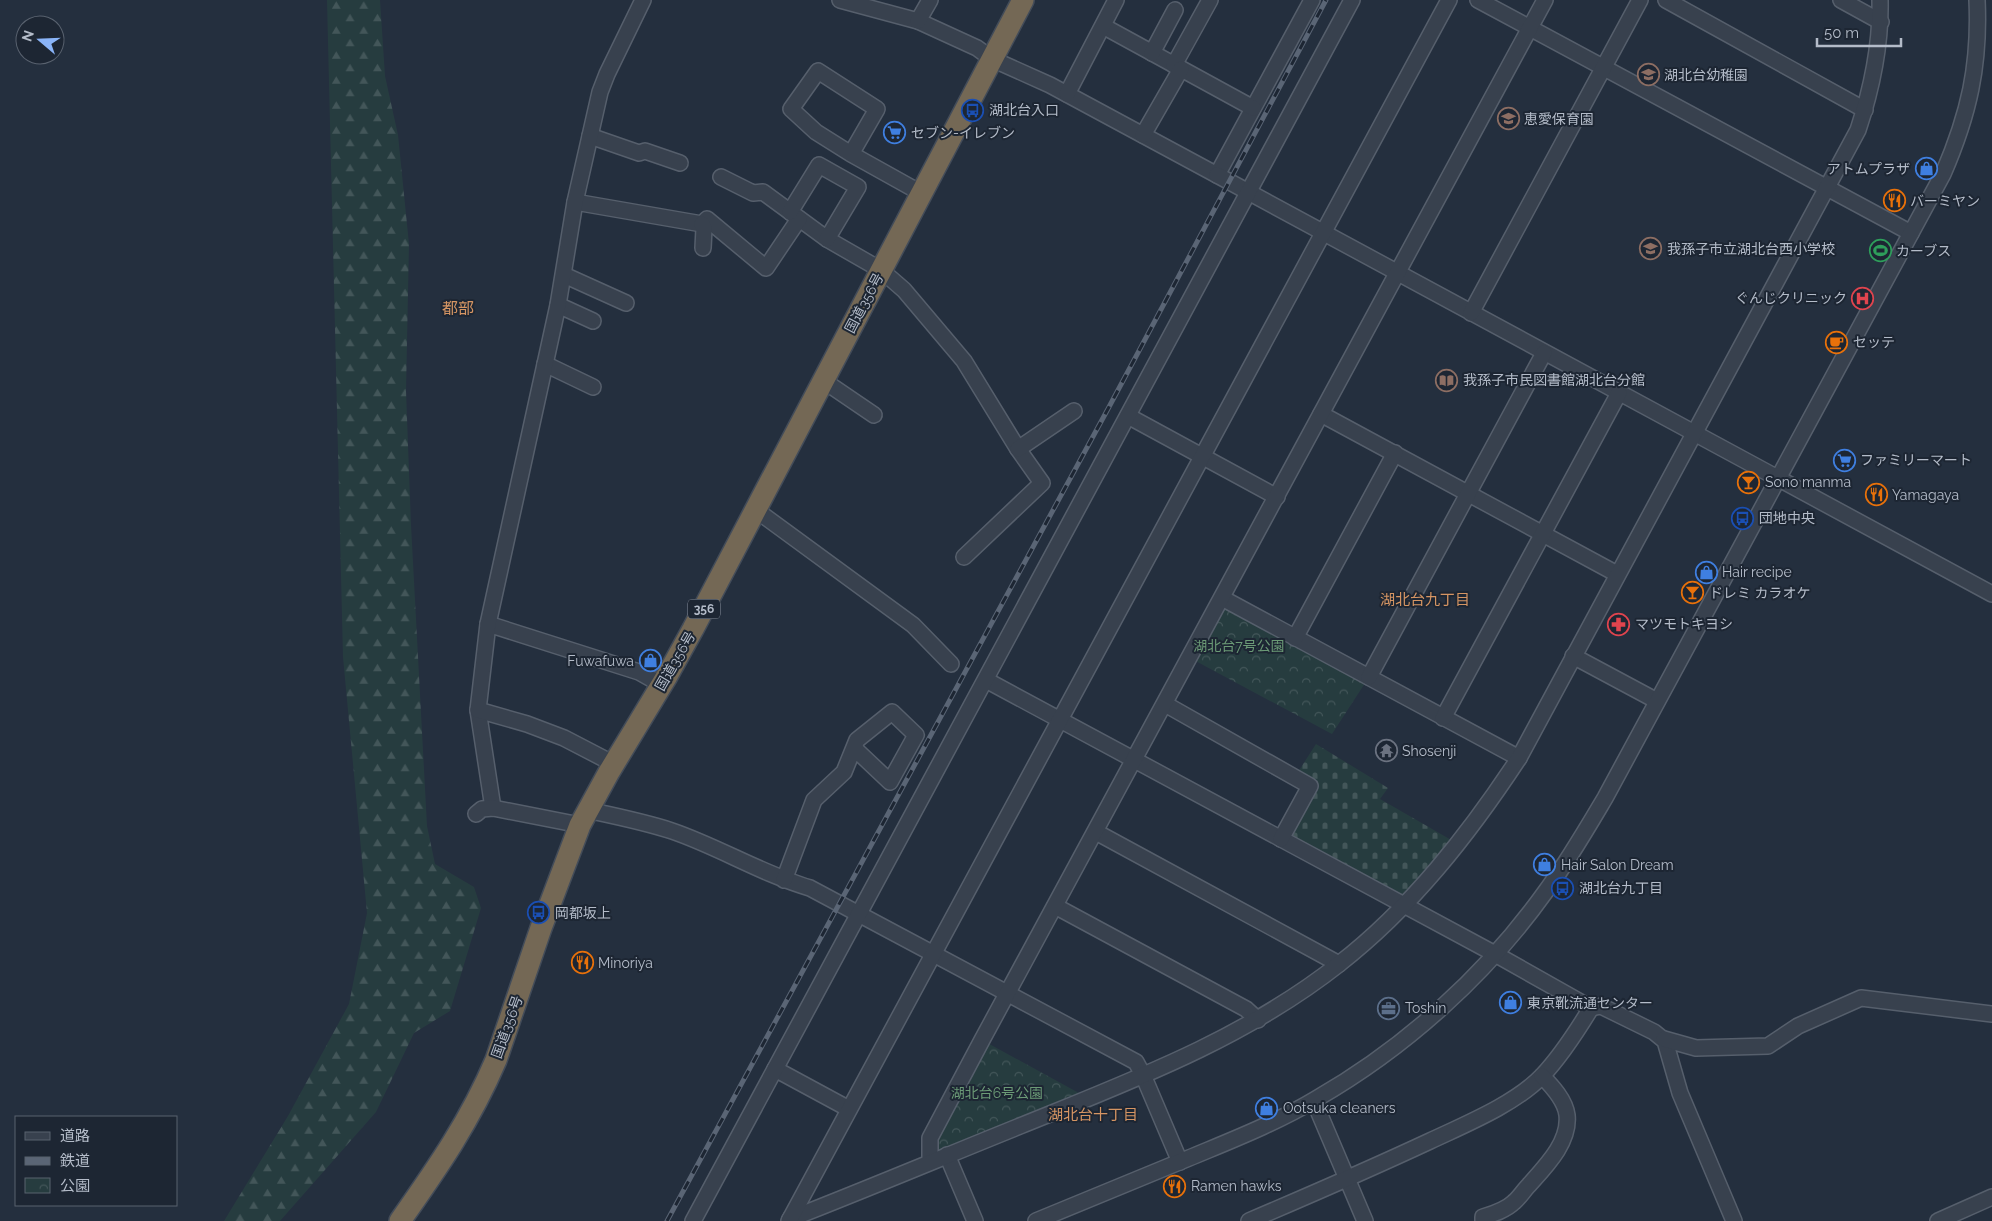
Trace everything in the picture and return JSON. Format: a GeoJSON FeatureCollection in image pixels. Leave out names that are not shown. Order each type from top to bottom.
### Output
{"type":"FeatureCollection","features":[{"type":"Feature","properties":{"kind":"highway","name":"国道356号"},"geometry":{"type":"LineString","coordinates":[[400,1221],[452,1146],[482,1093],[496,1060],[545,918],[584,818],[662,684],[756,510],[1023,0]]}},
{"type":"Feature","properties":{"kind":"street"},"geometry":{"type":"LineString","coordinates":[[493,808],[478,710],[488,624],[558,305],[575,202],[600,92],[606,74],[643,0]]}},
{"type":"Feature","properties":{"kind":"street"},"geometry":{"type":"LineString","coordinates":[[843,0],[918,21],[976,48],[992,59],[1067,94],[1992,594]]}},
{"type":"Feature","properties":{"kind":"street"},"geometry":{"type":"LineString","coordinates":[[918,21],[930,0]]}},
{"type":"Feature","properties":{"kind":"street"},"geometry":{"type":"LineString","coordinates":[[1067,94],[1116,0]]}},
{"type":"Feature","properties":{"kind":"street"},"geometry":{"type":"LineString","coordinates":[[1143,135],[1210,0]]}},
{"type":"Feature","properties":{"kind":"street"},"geometry":{"type":"LineString","coordinates":[[1217,175],[1312,0]]}},
{"type":"Feature","properties":{"kind":"street"},"geometry":{"type":"LineString","coordinates":[[693,1221],[1352,0]]}},
{"type":"Feature","properties":{"kind":"street"},"geometry":{"type":"LineString","coordinates":[[789,1220],[1449,0]]}},
{"type":"Feature","properties":{"kind":"street"},"geometry":{"type":"LineString","coordinates":[[1478,0],[1910,233]]}},
{"type":"Feature","properties":{"kind":"street"},"geometry":{"type":"LineString","coordinates":[[930,1162],[930,1138],[1545,0]]}},
{"type":"Feature","properties":{"kind":"street"},"geometry":{"type":"LineString","coordinates":[[1471,313],[1640,0]]}},
{"type":"Feature","properties":{"kind":"street"},"geometry":{"type":"LineString","coordinates":[[1666,0],[1864,110]]}},
{"type":"Feature","properties":{"kind":"street"},"geometry":{"type":"LineString","coordinates":[[1841,0],[1881,22]]}},
{"type":"Feature","properties":{"kind":"street"},"geometry":{"type":"LineString","coordinates":[[789,1220],[1200,1050],[1258,1020],[1339,964],[1404,906],[1451,851],[1499,788],[1518,758],[1858,130],[1869,97],[1878,46],[1881,22],[1880,0]]}},
{"type":"Feature","properties":{"kind":"street"},"geometry":{"type":"LineString","coordinates":[[1036,1221],[1249,1134],[1352,1078],[1399,1042],[1456,993],[1495,954],[1521,924],[1564,866],[1604,798],[1943,174],[1964,121],[1972,89],[1977,52],[1977,0]]}},
{"type":"Feature","properties":{"kind":"street"},"geometry":{"type":"LineString","coordinates":[[1152,53],[1175,10]]}},
{"type":"Feature","properties":{"kind":"street"},"geometry":{"type":"LineString","coordinates":[[1103,26],[1253,108]]}},
{"type":"Feature","properties":{"kind":"street"},"geometry":{"type":"LineString","coordinates":[[851,154],[877,109],[818,71],[791,109],[816,132],[851,154],[921,193]]}},
{"type":"Feature","properties":{"kind":"street"},"geometry":{"type":"LineString","coordinates":[[590,136],[639,153],[645,151],[680,163]]}},
{"type":"Feature","properties":{"kind":"street"},"geometry":{"type":"LineString","coordinates":[[702,224],[707,219],[766,268],[819,165],[858,186],[827,239]]}},
{"type":"Feature","properties":{"kind":"street"},"geometry":{"type":"LineString","coordinates":[[721,177],[753,193],[763,192],[827,239],[881,270],[904,290],[964,361],[1018,449],[1042,483],[964,557]]}},
{"type":"Feature","properties":{"kind":"street"},"geometry":{"type":"LineString","coordinates":[[575,202],[702,224]]}},
{"type":"Feature","properties":{"kind":"street"},"geometry":{"type":"LineString","coordinates":[[702,224],[704,228],[703,248]]}},
{"type":"Feature","properties":{"kind":"street"},"geometry":{"type":"LineString","coordinates":[[564,276],[626,303]]}},
{"type":"Feature","properties":{"kind":"street"},"geometry":{"type":"LineString","coordinates":[[558,305],[593,321]]}},
{"type":"Feature","properties":{"kind":"street"},"geometry":{"type":"LineString","coordinates":[[1368,677],[1544,353]]}},
{"type":"Feature","properties":{"kind":"street"},"geometry":{"type":"LineString","coordinates":[[545,364],[593,387]]}},
{"type":"Feature","properties":{"kind":"street"},"geometry":{"type":"LineString","coordinates":[[824,380],[874,415]]}},
{"type":"Feature","properties":{"kind":"street"},"geometry":{"type":"LineString","coordinates":[[1444,718],[1619,393]]}},
{"type":"Feature","properties":{"kind":"street"},"geometry":{"type":"LineString","coordinates":[[1018,449],[1074,411]]}},
{"type":"Feature","properties":{"kind":"street"},"geometry":{"type":"LineString","coordinates":[[1321,414],[1617,574]]}},
{"type":"Feature","properties":{"kind":"street"},"geometry":{"type":"LineString","coordinates":[[1128,416],[1277,497]]}},
{"type":"Feature","properties":{"kind":"street"},"geometry":{"type":"LineString","coordinates":[[1295,638],[1395,453]]}},
{"type":"Feature","properties":{"kind":"street"},"geometry":{"type":"LineString","coordinates":[[756,510],[912,625],[951,664]]}},
{"type":"Feature","properties":{"kind":"street"},"geometry":{"type":"LineString","coordinates":[[1222,598],[1518,758]]}},
{"type":"Feature","properties":{"kind":"street"},"geometry":{"type":"LineString","coordinates":[[488,624],[639,672],[662,684]]}},
{"type":"Feature","properties":{"kind":"street"},"geometry":{"type":"LineString","coordinates":[[1573,656],[1657,701]]}},
{"type":"Feature","properties":{"kind":"street"},"geometry":{"type":"LineString","coordinates":[[986,680],[1593,1008]]}},
{"type":"Feature","properties":{"kind":"street"},"geometry":{"type":"LineString","coordinates":[[1165,704],[1310,786],[1281,839]]}},
{"type":"Feature","properties":{"kind":"street"},"geometry":{"type":"LineString","coordinates":[[478,710],[527,724],[564,738],[614,764]]}},
{"type":"Feature","properties":{"kind":"street"},"geometry":{"type":"LineString","coordinates":[[784,880],[814,800],[844,772],[856,740],[892,712],[916,734],[890,782],[854,748]]}},
{"type":"Feature","properties":{"kind":"street"},"geometry":{"type":"LineString","coordinates":[[476,814],[482,809],[493,808],[671,830],[784,880],[810,888],[1136,1062],[1180,1162]]}},
{"type":"Feature","properties":{"kind":"street"},"geometry":{"type":"LineString","coordinates":[[1096,832],[1339,964]]}},
{"type":"Feature","properties":{"kind":"street"},"geometry":{"type":"LineString","coordinates":[[1055,906],[1246,1009],[1258,1020]]}},
{"type":"Feature","properties":{"kind":"street"},"geometry":{"type":"LineString","coordinates":[[1249,1221],[1347,1180],[1472,1122],[1522,1093],[1542,1076],[1593,1008],[1601,1006],[1654,1032],[1664,1039],[1696,1048],[1768,1046],[1798,1026],[1861,998],[1992,1014]]}},
{"type":"Feature","properties":{"kind":"street"},"geometry":{"type":"LineString","coordinates":[[1664,1039],[1680,1093],[1734,1221]]}},
{"type":"Feature","properties":{"kind":"street"},"geometry":{"type":"LineString","coordinates":[[775,1069],[849,1109]]}},
{"type":"Feature","properties":{"kind":"street"},"geometry":{"type":"LineString","coordinates":[[1484,1221],[1483,1217],[1496,1213],[1514,1203],[1559,1148],[1565,1132],[1567,1114],[1561,1099],[1542,1076]]}},
{"type":"Feature","properties":{"kind":"street"},"geometry":{"type":"LineString","coordinates":[[1314,1100],[1365,1221]]}},
{"type":"Feature","properties":{"kind":"street"},"geometry":{"type":"LineString","coordinates":[[947,1155],[975,1221]]}},
{"type":"Feature","properties":{"kind":"street"},"geometry":{"type":"LineString","coordinates":[[1938,1221],[1992,1197]]}},
{"type":"Feature","properties":{"kind":"green space"},"geometry":{"type":"Polygon","coordinates":[[[327,0],[380,0],[385,76],[398,135],[409,244],[406,391],[427,826],[435,864],[474,887],[481,908],[450,1011],[414,1033],[376,1112],[280,1221],[224,1221],[288,1116],[349,1004],[367,913],[343,657],[327,0]]]}},
{"type":"Feature","properties":{"kind":"green space","name":"湖北台7号公園"},"geometry":{"type":"Polygon","coordinates":[[[1222,598],[1369,677],[1332,734],[1190,658],[1222,598]]]}},
{"type":"Feature","properties":{"kind":"green space"},"geometry":{"type":"Polygon","coordinates":[[[1316,744],[1388,788],[1380,799],[1453,841],[1404,897],[1290,834],[1318,783],[1298,772],[1316,744]]]}},
{"type":"Feature","properties":{"kind":"green space","name":"湖北台6号公園"},"geometry":{"type":"Polygon","coordinates":[[[982,1040],[1088,1098],[930,1162],[930,1138],[982,1040]]]}},
{"type":"Feature","properties":{"kind":"railway"},"geometry":{"type":"LineString","coordinates":[[667,1221],[1109,407],[1326,0]]}},
{"type":"Feature","properties":{"kind":"place","name":"湖北台幼稚園"},"geometry":{"type":"Point","coordinates":[1648,75]}},
{"type":"Feature","properties":{"kind":"place","name":"湖北台入口"},"geometry":{"type":"Point","coordinates":[973,110]}},
{"type":"Feature","properties":{"kind":"place","name":"恵愛保育園"},"geometry":{"type":"Point","coordinates":[1508,119]}},
{"type":"Feature","properties":{"kind":"place","name":"セブン-イレブン"},"geometry":{"type":"Point","coordinates":[895,133]}},
{"type":"Feature","properties":{"kind":"place","name":"アトムプラザ"},"geometry":{"type":"Point","coordinates":[1926,169]}},
{"type":"Feature","properties":{"kind":"place","name":"バーミヤン"},"geometry":{"type":"Point","coordinates":[1894,201]}},
{"type":"Feature","properties":{"kind":"place","name":"我孫子市立湖北台西小学校"},"geometry":{"type":"Point","coordinates":[1651,249]}},
{"type":"Feature","properties":{"kind":"place","name":"カーブス"},"geometry":{"type":"Point","coordinates":[1880,251]}},
{"type":"Feature","properties":{"kind":"place","name":"ぐんじクリニック"},"geometry":{"type":"Point","coordinates":[1863,298]}},
{"type":"Feature","properties":{"kind":"place","name":"セッテ"},"geometry":{"type":"Point","coordinates":[1837,342]}},
{"type":"Feature","properties":{"kind":"place","name":"我孫子市民図書館湖北台分館"},"geometry":{"type":"Point","coordinates":[1447,380]}},
{"type":"Feature","properties":{"kind":"place","name":"ファミリーマート"},"geometry":{"type":"Point","coordinates":[1844,460]}},
{"type":"Feature","properties":{"kind":"place","name":"Sono manma"},"geometry":{"type":"Point","coordinates":[1749,482]}},
{"type":"Feature","properties":{"kind":"place","name":"Yamagaya"},"geometry":{"type":"Point","coordinates":[1876,495]}},
{"type":"Feature","properties":{"kind":"place","name":"団地中央"},"geometry":{"type":"Point","coordinates":[1743,518]}},
{"type":"Feature","properties":{"kind":"place","name":"Hair recipe"},"geometry":{"type":"Point","coordinates":[1706,572]}},
{"type":"Feature","properties":{"kind":"place","name":"ドレミ カラオケ"},"geometry":{"type":"Point","coordinates":[1693,593]}},
{"type":"Feature","properties":{"kind":"place","name":"マツモトキヨシ"},"geometry":{"type":"Point","coordinates":[1619,624]}},
{"type":"Feature","properties":{"kind":"place","name":"Fuwafuwa"},"geometry":{"type":"Point","coordinates":[650,661]}},
{"type":"Feature","properties":{"kind":"place","name":"Shosenji"},"geometry":{"type":"Point","coordinates":[1386,751]}},
{"type":"Feature","properties":{"kind":"place","name":"Hair Salon Dream"},"geometry":{"type":"Point","coordinates":[1545,865]}},
{"type":"Feature","properties":{"kind":"place","name":"湖北台九丁目"},"geometry":{"type":"Point","coordinates":[1563,888]}},
{"type":"Feature","properties":{"kind":"place","name":"岡都坂上"},"geometry":{"type":"Point","coordinates":[539,913]}},
{"type":"Feature","properties":{"kind":"place","name":"Minoriya"},"geometry":{"type":"Point","coordinates":[582,963]}},
{"type":"Feature","properties":{"kind":"place","name":"東京靴流通センター"},"geometry":{"type":"Point","coordinates":[1511,1003]}},
{"type":"Feature","properties":{"kind":"place","name":"Toshin"},"geometry":{"type":"Point","coordinates":[1389,1008]}},
{"type":"Feature","properties":{"kind":"place","name":"Ootsuka cleaners"},"geometry":{"type":"Point","coordinates":[1267,1108]}},
{"type":"Feature","properties":{"kind":"place","name":"Ramen hawks"},"geometry":{"type":"Point","coordinates":[1175,1186]}},
{"type":"Feature","properties":{"kind":"district","name":"都部"},"geometry":{"type":"Point","coordinates":[458,308]}},
{"type":"Feature","properties":{"kind":"district","name":"湖北台九丁目"},"geometry":{"type":"Point","coordinates":[1425,600]}},
{"type":"Feature","properties":{"kind":"district","name":"湖北台十丁目"},"geometry":{"type":"Point","coordinates":[1093,1115]}}]}
